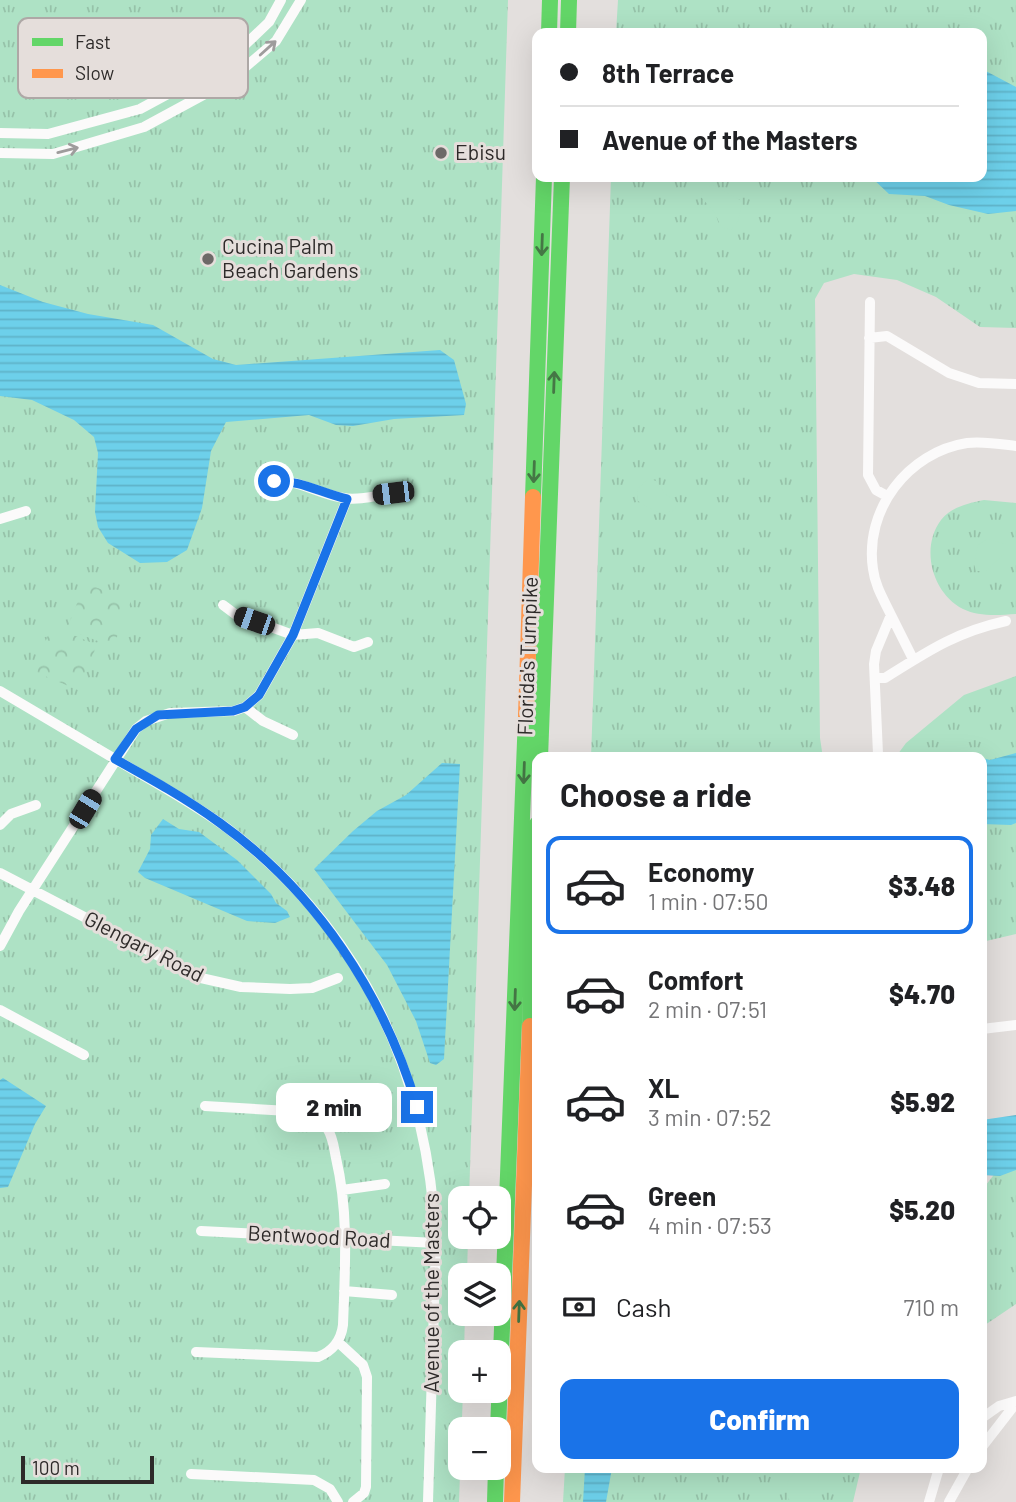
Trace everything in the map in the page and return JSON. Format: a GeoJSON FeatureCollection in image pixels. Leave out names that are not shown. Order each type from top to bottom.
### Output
{"type":"FeatureCollection","features":[{"type":"Feature","properties":{"kind":"highway"},"geometry":{"type":"LineString","coordinates":[[549,28],[550,0]]}},
{"type":"Feature","properties":{"kind":"highway"},"geometry":{"type":"LineString","coordinates":[[568,28],[569,0]]}},
{"type":"Feature","properties":{"kind":"highway","name":"Florida's Turnpike"},"geometry":{"type":"LineString","coordinates":[[499,1417],[526,738],[544,182]]}},
{"type":"Feature","properties":{"kind":"highway","name":"Florida's Turnpike"},"geometry":{"type":"LineString","coordinates":[[540,752],[562,182]]}},
{"type":"Feature","properties":{"kind":"highway"},"geometry":{"type":"LineString","coordinates":[[512,1502],[532,960]]}},
{"type":"Feature","properties":{"kind":"highway"},"geometry":{"type":"LineString","coordinates":[[495,1502],[496,1480]]}},
{"type":"Feature","properties":{"kind":"street"},"geometry":{"type":"LineString","coordinates":[[248,42],[269,22],[281,0]]}},
{"type":"Feature","properties":{"kind":"street"},"geometry":{"type":"LineString","coordinates":[[248,65],[276,41],[301,0]]}},
{"type":"Feature","properties":{"kind":"street"},"geometry":{"type":"LineString","coordinates":[[0,134],[48,134],[140,109],[160,98]]}},
{"type":"Feature","properties":{"kind":"street"},"geometry":{"type":"LineString","coordinates":[[0,153],[53,154],[144,127],[199,98]]}},
{"type":"Feature","properties":{"kind":"street"},"geometry":{"type":"LineString","coordinates":[[870,302],[868,475],[876,490],[887,496]]}},
{"type":"Feature","properties":{"kind":"street"},"geometry":{"type":"LineString","coordinates":[[869,338],[887,336],[949,373],[979,383],[1016,384]]}},
{"type":"Feature","properties":{"kind":"street"},"geometry":{"type":"LineString","coordinates":[[913,659],[875,581],[872,555],[879,517],[887,496],[912,468],[953,447],[977,442],[1016,446]]}},
{"type":"Feature","properties":{"kind":"street"},"geometry":{"type":"LineString","coordinates":[[274,481],[291,481],[347,499],[393,493]]}},
{"type":"Feature","properties":{"kind":"street"},"geometry":{"type":"LineString","coordinates":[[0,946],[32,890],[136,729],[158,715],[228,712],[245,707],[263,690],[293,635],[347,499]]}},
{"type":"Feature","properties":{"kind":"street"},"geometry":{"type":"LineString","coordinates":[[0,519],[26,511]]}},
{"type":"Feature","properties":{"kind":"street"},"geometry":{"type":"LineString","coordinates":[[223,605],[235,614],[293,635],[318,633],[354,647],[368,642]]}},
{"type":"Feature","properties":{"kind":"street"},"geometry":{"type":"LineString","coordinates":[[878,752],[875,657],[891,615]]}},
{"type":"Feature","properties":{"kind":"street"},"geometry":{"type":"LineString","coordinates":[[875,678],[885,678],[944,641],[1006,621]]}},
{"type":"Feature","properties":{"kind":"street","name":"Avenue of the Masters"},"geometry":{"type":"LineString","coordinates":[[0,691],[192,804],[254,850],[279,872],[317,915],[355,967],[374,1000],[396,1045],[417,1107],[431,1171],[436,1243],[428,1502]]}},
{"type":"Feature","properties":{"kind":"street"},"geometry":{"type":"LineString","coordinates":[[245,707],[262,721],[293,735]]}},
{"type":"Feature","properties":{"kind":"street"},"geometry":{"type":"LineString","coordinates":[[0,825],[11,814],[36,806]]}},
{"type":"Feature","properties":{"kind":"street","name":"Glengary Road"},"geometry":{"type":"LineString","coordinates":[[0,873],[182,970],[220,984],[297,989],[318,986],[338,978]]}},
{"type":"Feature","properties":{"kind":"street"},"geometry":{"type":"LineString","coordinates":[[0,1010],[84,1055]]}},
{"type":"Feature","properties":{"kind":"street"},"geometry":{"type":"LineString","coordinates":[[987,1028],[1016,1025]]}},
{"type":"Feature","properties":{"kind":"street"},"geometry":{"type":"LineString","coordinates":[[196,1352],[312,1358],[329,1351],[338,1342],[342,1332],[344,1291],[342,1190],[331,1136],[325,1124],[312,1114],[300,1111],[205,1106]]}},
{"type":"Feature","properties":{"kind":"street"},"geometry":{"type":"LineString","coordinates":[[325,1124],[352,1109],[369,1109]]}},
{"type":"Feature","properties":{"kind":"street"},"geometry":{"type":"LineString","coordinates":[[342,1190],[385,1184]]}},
{"type":"Feature","properties":{"kind":"street","name":"Bentwood Road"},"geometry":{"type":"LineString","coordinates":[[201,1231],[436,1243]]}},
{"type":"Feature","properties":{"kind":"street"},"geometry":{"type":"LineString","coordinates":[[344,1291],[392,1295]]}},
{"type":"Feature","properties":{"kind":"street"},"geometry":{"type":"LineString","coordinates":[[338,1342],[366,1370],[366,1487],[364,1493],[353,1502]]}},
{"type":"Feature","properties":{"kind":"street"},"geometry":{"type":"LineString","coordinates":[[987,1414],[999,1406],[1016,1402]]}},
{"type":"Feature","properties":{"kind":"street"},"geometry":{"type":"LineString","coordinates":[[987,1440],[1016,1402]]}},
{"type":"Feature","properties":{"kind":"street"},"geometry":{"type":"LineString","coordinates":[[929,1502],[938,1473]]}},
{"type":"Feature","properties":{"kind":"street"},"geometry":{"type":"LineString","coordinates":[[949,1502],[965,1473]]}},
{"type":"Feature","properties":{"kind":"street"},"geometry":{"type":"LineString","coordinates":[[191,1474],[314,1480],[330,1489],[338,1502]]}},
{"type":"Feature","properties":{"kind":"green space"},"geometry":{"type":"Polygon","coordinates":[[[0,0],[508,0],[469,1186],[448,1186],[448,1249],[468,1249],[467,1263],[448,1263],[448,1326],[465,1326],[464,1340],[448,1340],[448,1403],[463,1403],[462,1417],[448,1417],[448,1480],[460,1480],[459,1502],[0,1502],[0,0]]]}},
{"type":"Feature","properties":{"kind":"green space"},"geometry":{"type":"Polygon","coordinates":[[[618,0],[1016,0],[1016,328],[980,327],[936,297],[897,280],[854,274],[824,283],[815,299],[822,752],[591,752],[611,182],[987,182],[987,28],[616,28],[618,0]]]}},
{"type":"Feature","properties":{"kind":"green space"},"geometry":{"type":"Polygon","coordinates":[[[713,185],[742,203],[738,221],[731,230],[721,227],[715,213],[701,197],[703,188],[713,185]]]}},
{"type":"Feature","properties":{"kind":"green space"},"geometry":{"type":"Polygon","coordinates":[[[648,478],[656,481],[665,494],[677,502],[675,510],[660,512],[638,501],[637,490],[648,478]]]}},
{"type":"Feature","properties":{"kind":"green space"},"geometry":{"type":"Polygon","coordinates":[[[984,500],[1016,503],[1016,614],[982,614],[963,609],[952,602],[944,592],[932,569],[931,543],[941,520],[955,509],[984,500]]]}},
{"type":"Feature","properties":{"kind":"green space"},"geometry":{"type":"Polygon","coordinates":[[[987,539],[1006,544],[1006,552],[986,571],[976,571],[974,564],[978,545],[987,539]]]}},
{"type":"Feature","properties":{"kind":"green space"},"geometry":{"type":"Polygon","coordinates":[[[85,583],[131,601],[113,647],[67,629],[85,583]]]}},
{"type":"Feature","properties":{"kind":"green space"},"geometry":{"type":"Polygon","coordinates":[[[52,626],[97,645],[78,690],[33,671],[52,626]]]}},
{"type":"Feature","properties":{"kind":"green space"},"geometry":{"type":"Polygon","coordinates":[[[1016,676],[1016,934],[987,941],[987,752],[899,752],[906,743],[964,695],[1016,676]]]}},
{"type":"Feature","properties":{"kind":"green space"},"geometry":{"type":"Polygon","coordinates":[[[1016,1149],[1016,1304],[987,1324],[987,1184],[1016,1149]]]}},
{"type":"Feature","properties":{"kind":"green space"},"geometry":{"type":"Polygon","coordinates":[[[565,1473],[860,1473],[853,1502],[563,1502],[565,1473]]]}},
{"type":"Feature","properties":{"kind":"green space"},"geometry":{"type":"Polygon","coordinates":[[[818,1473],[817,1487],[807,1502],[790,1502],[787,1488],[793,1474],[818,1473]]]}},
{"type":"Feature","properties":{"kind":"water"},"geometry":{"type":"Polygon","coordinates":[[[987,72],[1016,87],[1016,211],[988,214],[925,196],[889,194],[876,182],[987,182],[987,72]]]}},
{"type":"Feature","properties":{"kind":"water"},"geometry":{"type":"Polygon","coordinates":[[[0,285],[43,302],[88,314],[153,325],[213,359],[236,365],[440,350],[454,360],[466,404],[464,415],[394,419],[353,426],[336,425],[309,415],[226,422],[211,451],[202,508],[187,550],[167,562],[140,563],[108,543],[98,527],[95,512],[98,453],[94,437],[74,420],[32,400],[0,396],[0,285]]]}},
{"type":"Feature","properties":{"kind":"water"},"geometry":{"type":"Polygon","coordinates":[[[1016,753],[1016,823],[1011,825],[987,824],[987,759],[1016,753]]]}},
{"type":"Feature","properties":{"kind":"water"},"geometry":{"type":"Polygon","coordinates":[[[442,763],[460,764],[444,1059],[436,1065],[430,1063],[416,1021],[387,965],[314,869],[377,811],[406,795],[442,763]]]}},
{"type":"Feature","properties":{"kind":"water"},"geometry":{"type":"Polygon","coordinates":[[[163,819],[179,829],[199,832],[237,860],[290,917],[275,923],[247,921],[145,878],[138,872],[150,849],[151,835],[163,819]]]}},
{"type":"Feature","properties":{"kind":"water"},"geometry":{"type":"Polygon","coordinates":[[[3,1078],[46,1106],[35,1124],[8,1187],[0,1188],[0,1080],[3,1078]]]}},
{"type":"Feature","properties":{"kind":"water"},"geometry":{"type":"Polygon","coordinates":[[[1016,1115],[1016,1170],[1000,1176],[987,1175],[987,1119],[1016,1115]]]}},
{"type":"Feature","properties":{"kind":"water"},"geometry":{"type":"Polygon","coordinates":[[[585,1473],[611,1473],[606,1502],[583,1502],[585,1473]]]}},
{"type":"Feature","properties":{"kind":"traffic: fast"},"geometry":{"type":"LineString","coordinates":[[549,28],[550,0]]}},
{"type":"Feature","properties":{"kind":"traffic: fast"},"geometry":{"type":"LineString","coordinates":[[568,28],[569,0]]}},
{"type":"Feature","properties":{"kind":"traffic: fast"},"geometry":{"type":"LineString","coordinates":[[533,497],[544,182]]}},
{"type":"Feature","properties":{"kind":"traffic: fast"},"geometry":{"type":"LineString","coordinates":[[540,752],[562,182]]}},
{"type":"Feature","properties":{"kind":"traffic: fast"},"geometry":{"type":"LineString","coordinates":[[499,1417],[526,716]]}},
{"type":"Feature","properties":{"kind":"traffic: fast"},"geometry":{"type":"LineString","coordinates":[[530,1026],[532,968]]}},
{"type":"Feature","properties":{"kind":"traffic: fast"},"geometry":{"type":"LineString","coordinates":[[495,1502],[496,1480]]}},
{"type":"Feature","properties":{"kind":"traffic: slow"},"geometry":{"type":"LineString","coordinates":[[526,716],[533,497]]}},
{"type":"Feature","properties":{"kind":"traffic: slow"},"geometry":{"type":"LineString","coordinates":[[512,1502],[530,1026]]}},
{"type":"Feature","properties":{"kind":"place","name":"Ebisu"},"geometry":{"type":"Point","coordinates":[441,153]}},
{"type":"Feature","properties":{"kind":"place","name":"Cucina Palm Beach Gardens"},"geometry":{"type":"Point","coordinates":[208,259]}},
{"type":"Feature","properties":{"kind":"route"},"geometry":{"type":"LineString","coordinates":[[274,481],[291,481],[347,499],[293,635],[263,690],[245,707],[233,711],[158,715],[136,729],[115,759],[192,804],[229,830],[279,872],[301,896],[337,941],[374,1000],[396,1045],[417,1107]]}}]}
